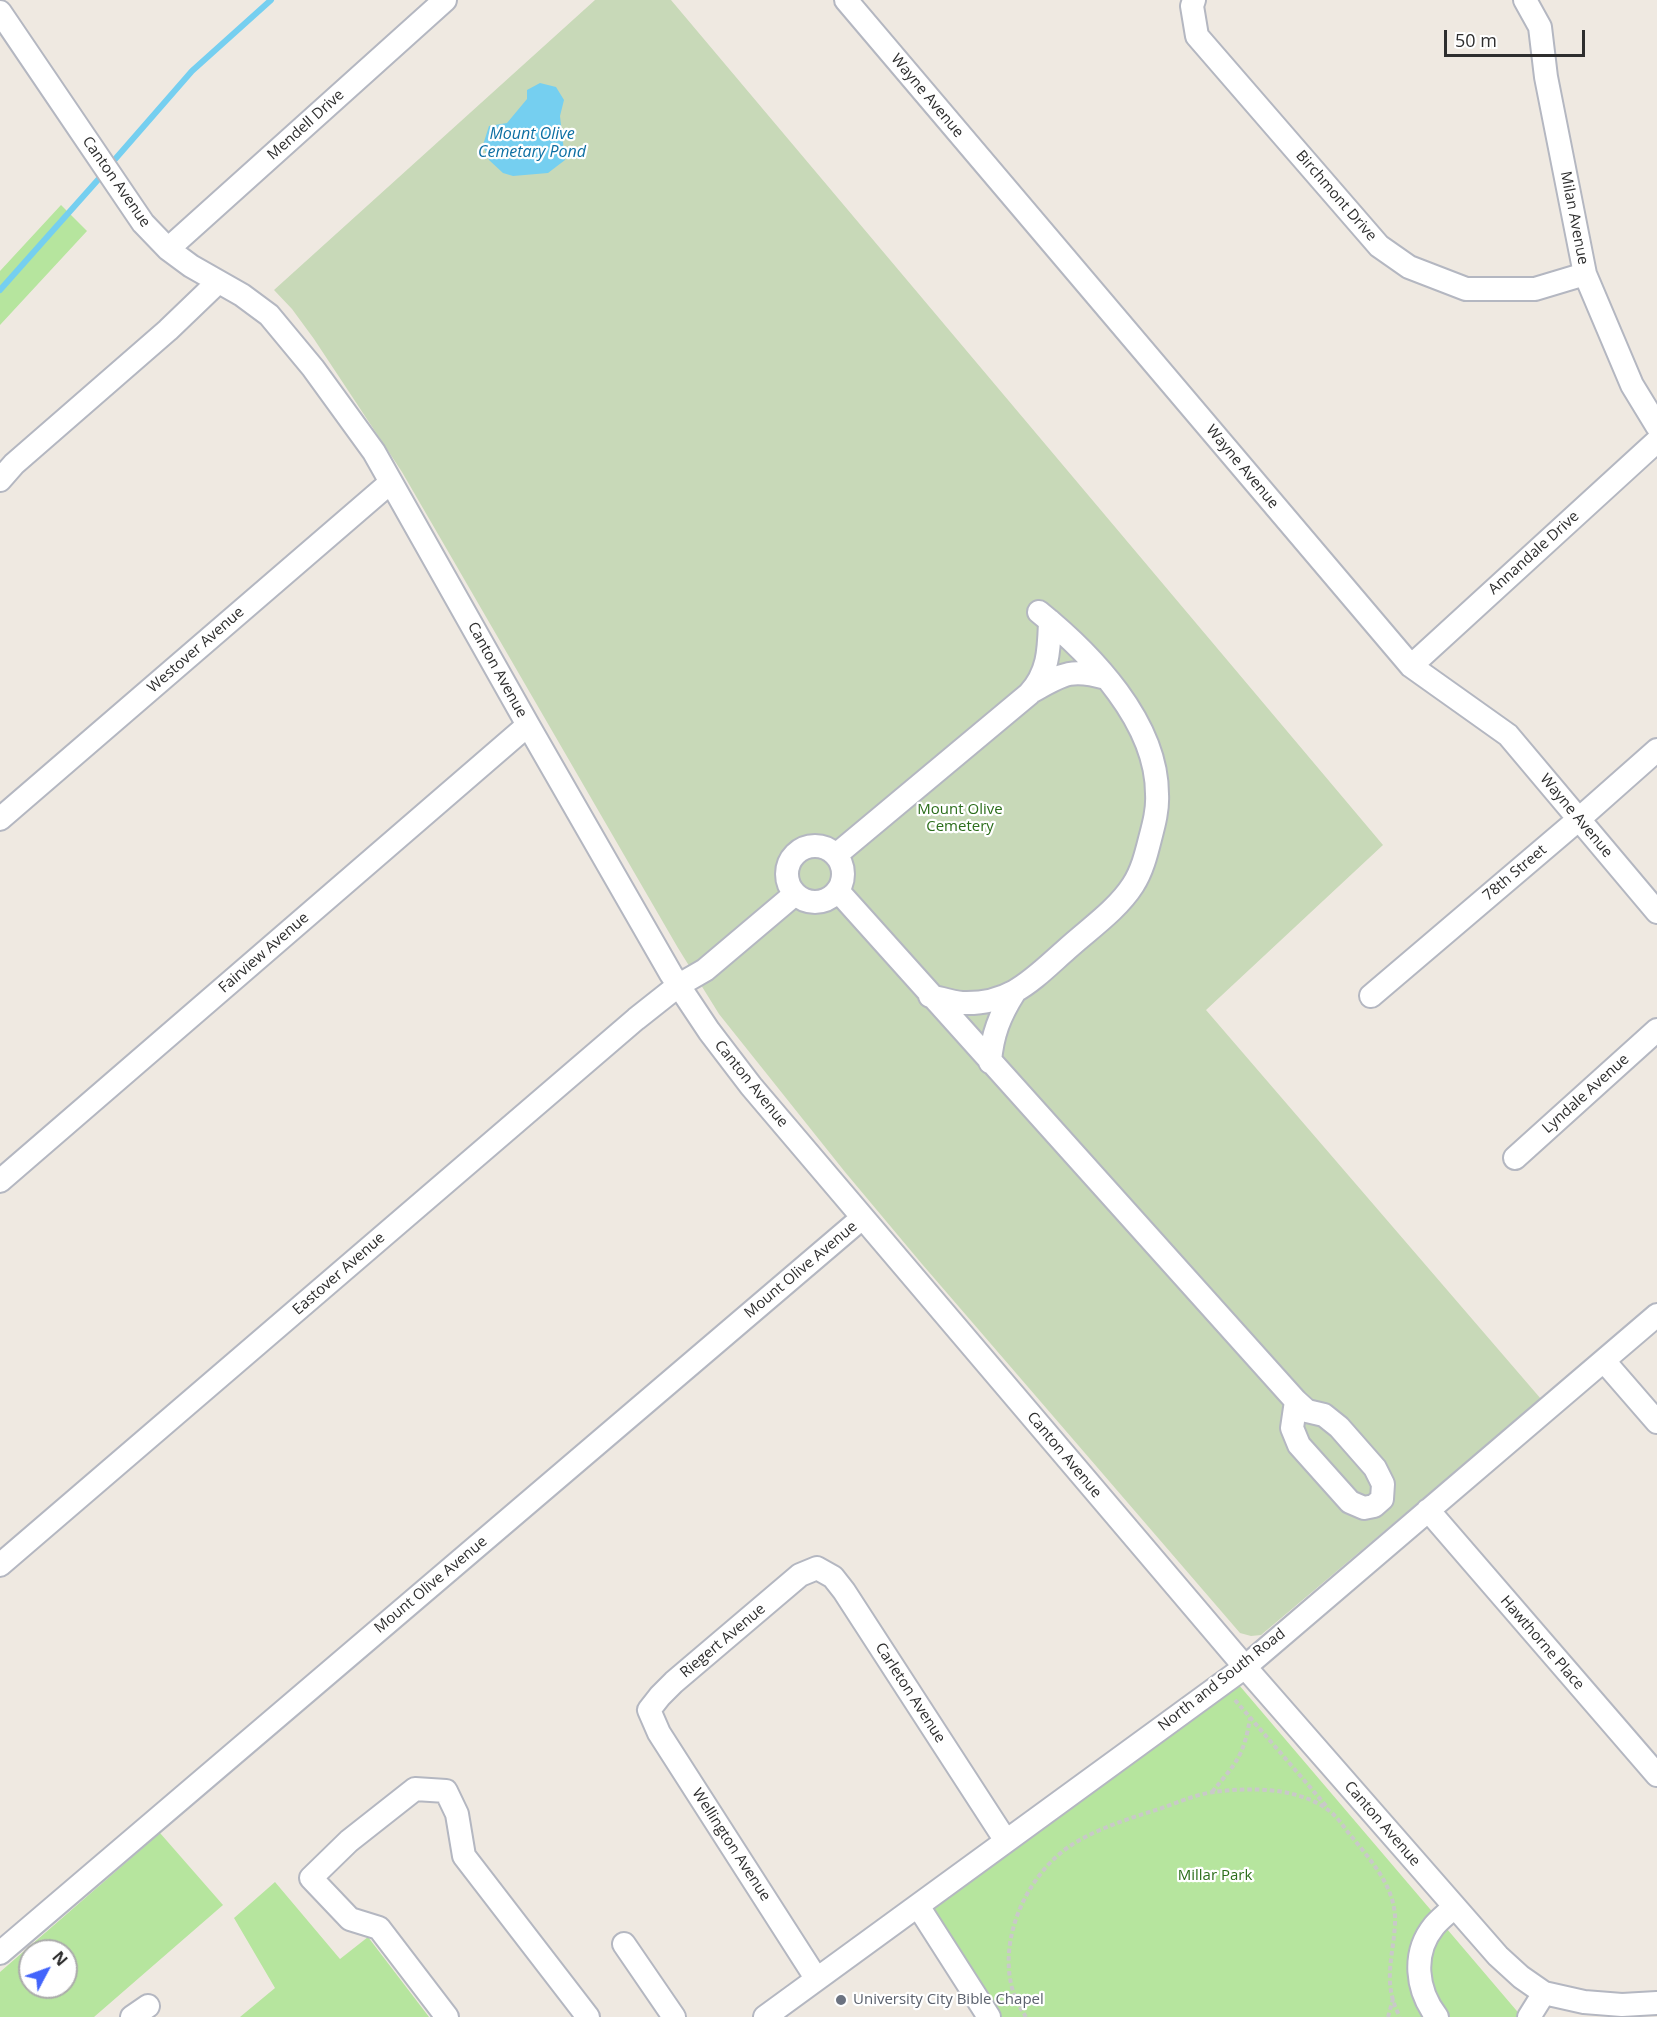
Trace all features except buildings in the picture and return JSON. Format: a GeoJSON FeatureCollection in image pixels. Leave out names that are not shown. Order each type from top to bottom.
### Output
{"type":"FeatureCollection","features":[{"type":"Feature","properties":{"kind":"street","name":"Mendell Drive"},"geometry":{"type":"LineString","coordinates":[[168,249],[445,0]]}},
{"type":"Feature","properties":{"kind":"street","name":"Wayne Avenue"},"geometry":{"type":"LineString","coordinates":[[846,0],[1411,666],[1508,735],[1657,912]]}},
{"type":"Feature","properties":{"kind":"street","name":"Birchmont Drive"},"geometry":{"type":"LineString","coordinates":[[1194,0],[1192,6],[1197,36],[1379,246],[1409,267],[1466,289],[1535,289],[1585,274]]}},
{"type":"Feature","properties":{"kind":"street","name":"Milan Avenue"},"geometry":{"type":"LineString","coordinates":[[1525,0],[1540,27],[1546,77],[1585,274],[1632,385],[1657,426]]}},
{"type":"Feature","properties":{"kind":"street"},"geometry":{"type":"LineString","coordinates":[[1540,27],[1546,0]]}},
{"type":"Feature","properties":{"kind":"street","name":"Canton Avenue"},"geometry":{"type":"LineString","coordinates":[[0,12],[143,224],[168,249],[242,295],[269,315],[313,368],[374,452],[528,725],[679,984],[709,1031],[751,1086],[1245,1667],[1498,1956],[1521,1977],[1544,1993],[1584,2002],[1622,2005],[1657,2003]]}},
{"type":"Feature","properties":{"kind":"street"},"geometry":{"type":"LineString","coordinates":[[0,480],[14,464],[168,330],[218,282]]}},
{"type":"Feature","properties":{"kind":"street","name":"Annandale Drive"},"geometry":{"type":"LineString","coordinates":[[1411,666],[1657,441]]}},
{"type":"Feature","properties":{"kind":"street","name":"Westover Avenue"},"geometry":{"type":"LineString","coordinates":[[0,819],[391,482]]}},
{"type":"Feature","properties":{"kind":"street"},"geometry":{"type":"LineString","coordinates":[[836,855],[1029,694],[1040,681],[1045,666],[1049,644],[1045,616],[1072,640],[1115,687],[1139,726],[1152,762],[1158,792],[1155,819],[1143,864],[1132,886],[1115,906],[1031,981],[1014,993],[996,1000],[959,1003],[930,996]]}},
{"type":"Feature","properties":{"kind":"street"},"geometry":{"type":"LineString","coordinates":[[1029,694],[1069,673],[1085,672],[1106,678]]}},
{"type":"Feature","properties":{"kind":"street","name":"Fairview Avenue"},"geometry":{"type":"LineString","coordinates":[[0,1181],[528,725]]}},
{"type":"Feature","properties":{"kind":"street","name":"78th Street"},"geometry":{"type":"LineString","coordinates":[[1371,996],[1657,750]]}},
{"type":"Feature","properties":{"kind":"street"},"geometry":{"type":"LineString","coordinates":[[812,846],[829,849],[836,855],[841,863],[842,882],[838,891],[831,898],[822,902],[812,902],[803,900],[795,894],[789,886],[787,876],[791,859],[796,852],[812,846]]}},
{"type":"Feature","properties":{"kind":"street"},"geometry":{"type":"LineString","coordinates":[[838,891],[1296,1401],[1307,1411],[1324,1416],[1339,1426],[1375,1468],[1383,1484],[1382,1499],[1374,1506],[1364,1508],[1350,1502],[1299,1445],[1292,1428],[1296,1401]]}},
{"type":"Feature","properties":{"kind":"street","name":"Eastover Avenue"},"geometry":{"type":"LineString","coordinates":[[0,1565],[679,984],[705,969],[795,894]]}},
{"type":"Feature","properties":{"kind":"street"},"geometry":{"type":"LineString","coordinates":[[990,1062],[997,1023],[1014,993]]}},
{"type":"Feature","properties":{"kind":"street","name":"Lyndale Avenue"},"geometry":{"type":"LineString","coordinates":[[1515,1158],[1657,1030]]}},
{"type":"Feature","properties":{"kind":"street","name":"Mount Olive Avenue"},"geometry":{"type":"LineString","coordinates":[[0,1953],[862,1218]]}},
{"type":"Feature","properties":{"kind":"street","name":"North and South Road"},"geometry":{"type":"LineString","coordinates":[[765,2017],[1245,1667],[1657,1316]]}},
{"type":"Feature","properties":{"kind":"street"},"geometry":{"type":"LineString","coordinates":[[1604,1361],[1657,1422]]}},
{"type":"Feature","properties":{"kind":"street","name":"Hawthorne Place"},"geometry":{"type":"LineString","coordinates":[[1428,1510],[1657,1775]]}},
{"type":"Feature","properties":{"kind":"street","name":"Carleton Avenue"},"geometry":{"type":"LineString","coordinates":[[800,1575],[818,1568],[833,1577],[851,1601],[1006,1841]]}},
{"type":"Feature","properties":{"kind":"street","name":"Riegert Avenue"},"geometry":{"type":"LineString","coordinates":[[649,1710],[674,1682],[800,1575]]}},
{"type":"Feature","properties":{"kind":"street","name":"Wellington Avenue"},"geometry":{"type":"LineString","coordinates":[[649,1710],[659,1733],[816,1978]]}},
{"type":"Feature","properties":{"kind":"street"},"geometry":{"type":"LineString","coordinates":[[447,2017],[379,1928],[350,1919],[311,1878],[349,1841],[415,1789],[446,1791],[457,1814],[464,1856],[588,2017]]}},
{"type":"Feature","properties":{"kind":"street"},"geometry":{"type":"LineString","coordinates":[[918,1906],[989,2017]]}},
{"type":"Feature","properties":{"kind":"street"},"geometry":{"type":"LineString","coordinates":[[1437,2017],[1424,1992],[1419,1974],[1419,1955],[1433,1927],[1454,1907]]}},
{"type":"Feature","properties":{"kind":"street"},"geometry":{"type":"LineString","coordinates":[[624,1944],[674,2017]]}},
{"type":"Feature","properties":{"kind":"street"},"geometry":{"type":"LineString","coordinates":[[1529,2017],[1544,1993]]}},
{"type":"Feature","properties":{"kind":"path"},"geometry":{"type":"LineString","coordinates":[[1235,1700],[1332,1813],[1378,1870],[1390,1891],[1395,1922],[1389,1979],[1400,2017]]}},
{"type":"Feature","properties":{"kind":"path"},"geometry":{"type":"LineString","coordinates":[[1212,1792],[1239,1758],[1246,1740],[1250,1717]]}},
{"type":"Feature","properties":{"kind":"path"},"geometry":{"type":"LineString","coordinates":[[1026,2017],[1015,1999],[1010,1981],[1011,1936],[1019,1909],[1034,1882],[1054,1859],[1077,1841],[1119,1822],[1212,1792],[1250,1789],[1290,1793],[1315,1802],[1332,1813]]}},
{"type":"Feature","properties":{"kind":"path"},"geometry":{"type":"LineString","coordinates":[[1388,2017],[1394,1999]]}},
{"type":"Feature","properties":{"kind":"green space","name":"Mount Olive Cemetery"},"geometry":{"type":"Polygon","coordinates":[[[595,0],[671,0],[1383,845],[1206,1010],[1541,1399],[1261,1635],[1251,1636],[1240,1633],[922,1264],[719,1014],[678,948],[402,472],[314,339],[292,309],[274,290],[595,0]]]}},
{"type":"Feature","properties":{"kind":"green space"},"geometry":{"type":"Polygon","coordinates":[[[61,205],[87,231],[0,325],[0,271],[61,205]]]}},
{"type":"Feature","properties":{"kind":"green space","name":"Millar Park"},"geometry":{"type":"Polygon","coordinates":[[[1239,1685],[1522,2017],[1001,2017],[932,1909],[1239,1685]]]}},
{"type":"Feature","properties":{"kind":"green space"},"geometry":{"type":"Polygon","coordinates":[[[160,1833],[223,1905],[94,2017],[0,2017],[0,1972],[18,1956],[18,1999],[78,1999],[78,1939],[38,1939],[160,1833]]]}},
{"type":"Feature","properties":{"kind":"green space"},"geometry":{"type":"Polygon","coordinates":[[[275,1882],[340,1959],[368,1937],[429,2017],[240,2017],[275,1988],[234,1918],[275,1882]]]}},
{"type":"Feature","properties":{"kind":"water","name":"Mount Olive Cemetary Pond"},"geometry":{"type":"Polygon","coordinates":[[[540,83],[556,87],[564,100],[560,116],[565,160],[548,173],[513,176],[503,173],[489,160],[483,145],[489,126],[507,123],[527,99],[527,90],[540,83]]]}},
{"type":"Feature","properties":{"kind":"waterway"},"geometry":{"type":"LineString","coordinates":[[110,165],[192,71],[271,0]]}},
{"type":"Feature","properties":{"kind":"waterway"},"geometry":{"type":"LineString","coordinates":[[0,290],[104,173]]}},
{"type":"Feature","properties":{"kind":"place","name":"University City Bible Chapel"},"geometry":{"type":"Point","coordinates":[841,2000]}}]}
